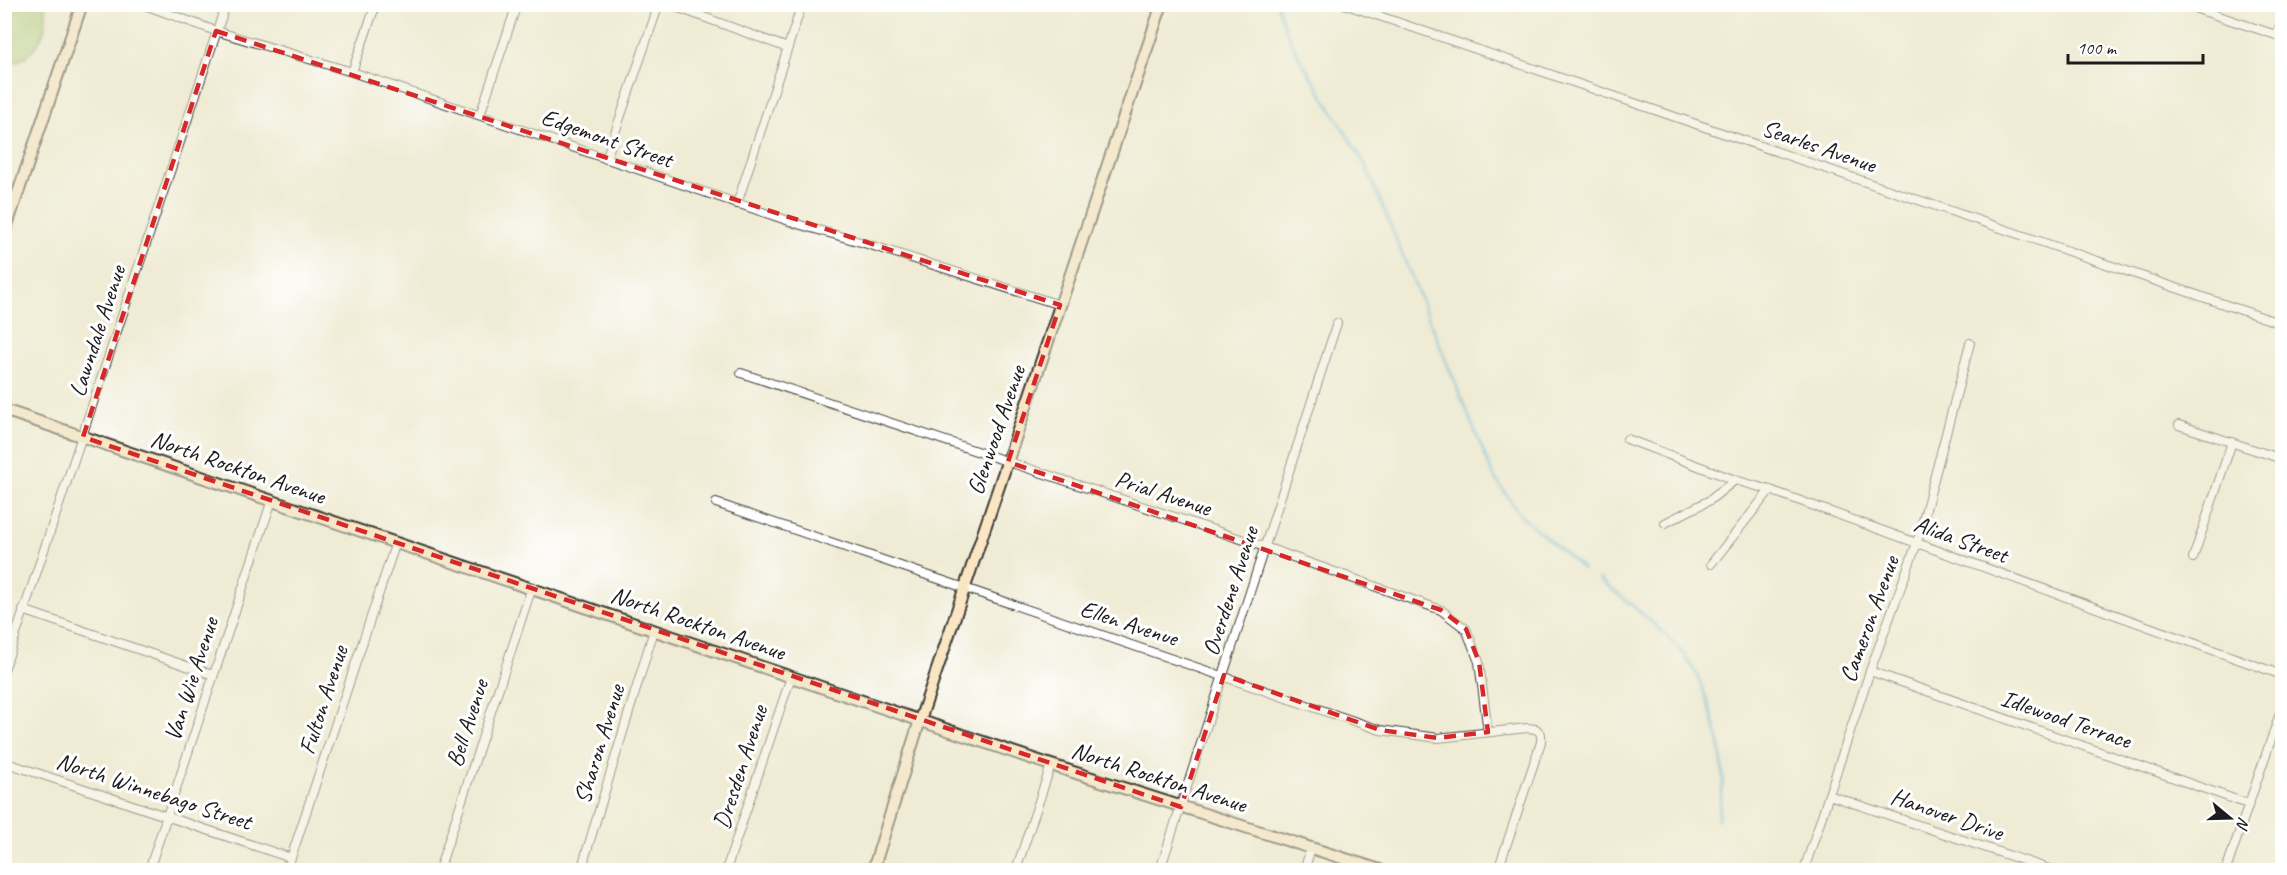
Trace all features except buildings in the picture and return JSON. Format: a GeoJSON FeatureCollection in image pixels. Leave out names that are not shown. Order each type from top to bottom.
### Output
{"type":"FeatureCollection","features":[{"type":"Feature","properties":{"kind":"main road"},"geometry":{"type":"LineString","coordinates":[[4,234],[82,4]]}},
{"type":"Feature","properties":{"kind":"main road","name":"Glenwood Avenue"},"geometry":{"type":"LineString","coordinates":[[873,870],[920,720],[1162,4]]}},
{"type":"Feature","properties":{"kind":"main road","name":"North Rockton Avenue"},"geometry":{"type":"LineString","coordinates":[[4,410],[1052,765],[1380,870]]}},
{"type":"Feature","properties":{"kind":"street","name":"Edgemont Street"},"geometry":{"type":"LineString","coordinates":[[142,4],[216,31],[352,72],[737,204],[1060,306]]}},
{"type":"Feature","properties":{"kind":"street","name":"Lawndale Avenue"},"geometry":{"type":"LineString","coordinates":[[4,670],[226,4]]}},
{"type":"Feature","properties":{"kind":"street"},"geometry":{"type":"LineString","coordinates":[[352,72],[376,4]]}},
{"type":"Feature","properties":{"kind":"street"},"geometry":{"type":"LineString","coordinates":[[480,116],[517,4]]}},
{"type":"Feature","properties":{"kind":"street"},"geometry":{"type":"LineString","coordinates":[[606,159],[659,4]]}},
{"type":"Feature","properties":{"kind":"street"},"geometry":{"type":"LineString","coordinates":[[668,4],[788,48]]}},
{"type":"Feature","properties":{"kind":"street"},"geometry":{"type":"LineString","coordinates":[[737,204],[802,4]]}},
{"type":"Feature","properties":{"kind":"street","name":"Searles Avenue"},"geometry":{"type":"LineString","coordinates":[[1344,4],[2283,324]]}},
{"type":"Feature","properties":{"kind":"street"},"geometry":{"type":"LineString","coordinates":[[2182,4],[2280,37],[2283,19]]}},
{"type":"Feature","properties":{"kind":"street","name":"Overdene Avenue"},"geometry":{"type":"LineString","coordinates":[[1160,870],[1337,323]]}},
{"type":"Feature","properties":{"kind":"street","name":"Cameron Avenue"},"geometry":{"type":"LineString","coordinates":[[1804,870],[1870,671],[1917,543],[1970,343]]}},
{"type":"Feature","properties":{"kind":"street","name":"Prial Avenue"},"geometry":{"type":"LineString","coordinates":[[741,373],[1265,547],[1440,610],[1466,629],[1479,662],[1488,732]]}},
{"type":"Feature","properties":{"kind":"street"},"geometry":{"type":"LineString","coordinates":[[2179,425],[2283,459]]}},
{"type":"Feature","properties":{"kind":"street","name":"Alida Street"},"geometry":{"type":"LineString","coordinates":[[1627,439],[1735,480],[1770,490],[2283,675]]}},
{"type":"Feature","properties":{"kind":"street"},"geometry":{"type":"LineString","coordinates":[[2193,558],[2232,442]]}},
{"type":"Feature","properties":{"kind":"street"},"geometry":{"type":"LineString","coordinates":[[1665,523],[1710,500],[1735,480]]}},
{"type":"Feature","properties":{"kind":"street"},"geometry":{"type":"LineString","coordinates":[[1711,564],[1770,490]]}},
{"type":"Feature","properties":{"kind":"street","name":"Van Wie Avenue"},"geometry":{"type":"LineString","coordinates":[[149,870],[272,500]]}},
{"type":"Feature","properties":{"kind":"street","name":"Ellen Avenue"},"geometry":{"type":"LineString","coordinates":[[716,503],[964,590],[1224,675],[1380,730],[1438,738],[1527,728],[1536,729],[1541,734],[1539,753],[1498,870]]}},
{"type":"Feature","properties":{"kind":"street","name":"Fulton Avenue"},"geometry":{"type":"LineString","coordinates":[[287,870],[396,542]]}},
{"type":"Feature","properties":{"kind":"street","name":"Bell Avenue"},"geometry":{"type":"LineString","coordinates":[[439,870],[532,587]]}},
{"type":"Feature","properties":{"kind":"street"},"geometry":{"type":"LineString","coordinates":[[23,610],[213,675]]}},
{"type":"Feature","properties":{"kind":"street","name":"Sharon Avenue"},"geometry":{"type":"LineString","coordinates":[[581,870],[654,630]]}},
{"type":"Feature","properties":{"kind":"street","name":"Idlewood Terrace"},"geometry":{"type":"LineString","coordinates":[[1870,671],[2248,804]]}},
{"type":"Feature","properties":{"kind":"street","name":"Dresden Avenue"},"geometry":{"type":"LineString","coordinates":[[726,870],[791,677]]}},
{"type":"Feature","properties":{"kind":"street"},"geometry":{"type":"LineString","coordinates":[[2226,870],[2283,708]]}},
{"type":"Feature","properties":{"kind":"street","name":"North Winnebago Street"},"geometry":{"type":"LineString","coordinates":[[4,762],[291,858]]}},
{"type":"Feature","properties":{"kind":"street"},"geometry":{"type":"LineString","coordinates":[[1016,870],[1052,765]]}},
{"type":"Feature","properties":{"kind":"street","name":"Hanover Drive"},"geometry":{"type":"LineString","coordinates":[[1829,795],[2052,870]]}},
{"type":"Feature","properties":{"kind":"street"},"geometry":{"type":"LineString","coordinates":[[1304,870],[1311,849]]}},
{"type":"Feature","properties":{"kind":"highlighted area"},"geometry":{"type":"Polygon","coordinates":[[[216,31],[1060,305],[1008,462],[1441,610],[1466,629],[1479,662],[1488,732],[1438,738],[1380,730],[1224,675],[1181,807],[83,437],[216,31]]]}},
{"type":"Feature","properties":{"kind":"green space"},"geometry":{"type":"Polygon","coordinates":[[[4,5],[45,5],[46,15],[38,44],[24,57],[5,65],[4,5]]]}},
{"type":"Feature","properties":{"kind":"waterway"},"geometry":{"type":"LineString","coordinates":[[1277,4],[1286,31],[1298,55],[1366,166],[1493,475],[1521,516],[1583,569]]}},
{"type":"Feature","properties":{"kind":"waterway"},"geometry":{"type":"LineString","coordinates":[[1599,579],[1663,632],[1682,652],[1698,679],[1712,714],[1720,751],[1723,783],[1718,819]]}}]}
